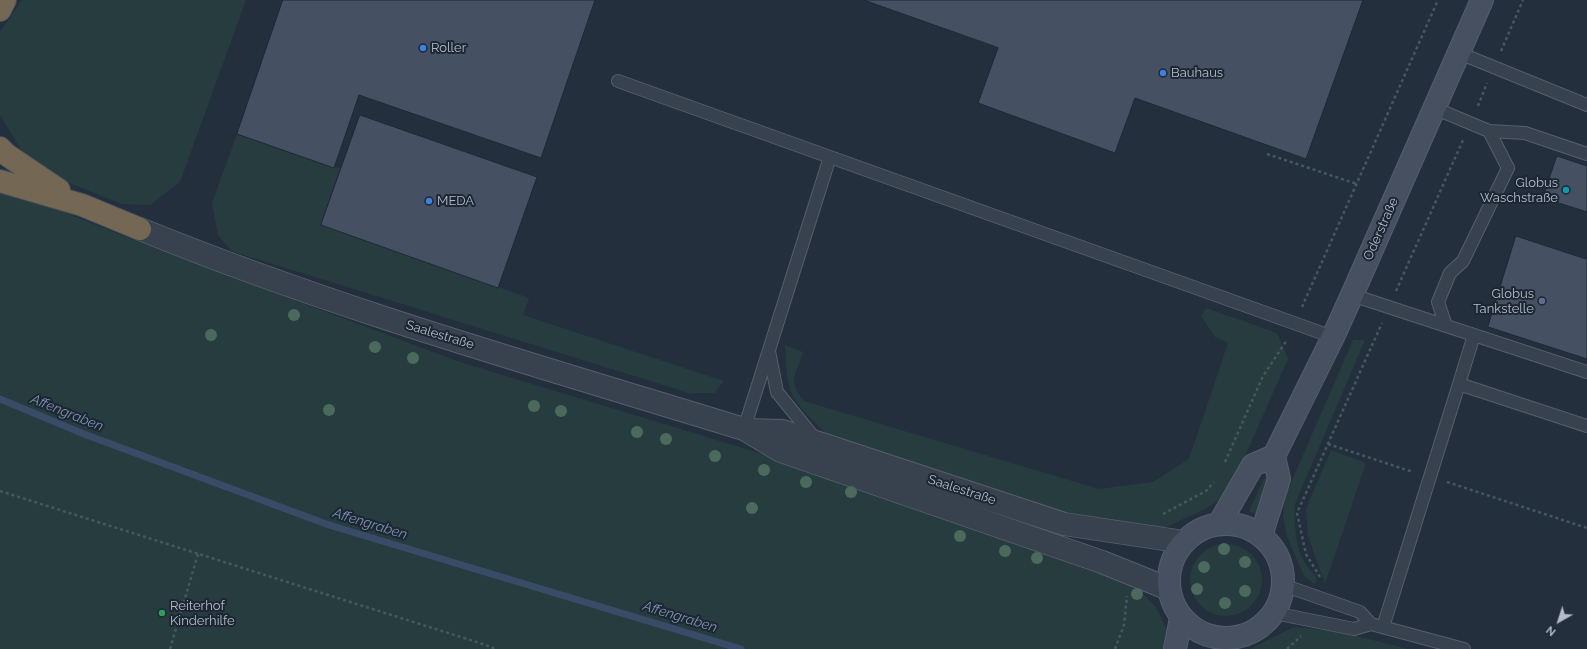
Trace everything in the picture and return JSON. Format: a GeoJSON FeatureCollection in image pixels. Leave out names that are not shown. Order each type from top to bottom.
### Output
{"type":"FeatureCollection","features":[{"type":"Feature","properties":{"kind":"highway"},"geometry":{"type":"LineString","coordinates":[[0,10],[5,0]]}},
{"type":"Feature","properties":{"kind":"highway"},"geometry":{"type":"LineString","coordinates":[[0,148],[38,178],[82,205]]}},
{"type":"Feature","properties":{"kind":"highway"},"geometry":{"type":"LineString","coordinates":[[0,181],[82,205],[140,229]]}},
{"type":"Feature","properties":{"kind":"street","name":"Oderstraße"},"geometry":{"type":"LineString","coordinates":[[1274,456],[1333,337],[1482,0]]}},
{"type":"Feature","properties":{"kind":"street","name":"Saalestraße"},"geometry":{"type":"LineString","coordinates":[[140,229],[212,258],[403,324],[744,430],[781,451],[1102,562],[1169,589]]}},
{"type":"Feature","properties":{"kind":"street","name":"Saalestraße"},"geometry":{"type":"LineString","coordinates":[[744,430],[782,431],[1064,524],[1184,542]]}},
{"type":"Feature","properties":{"kind":"street"},"geometry":{"type":"LineString","coordinates":[[1219,524],[1252,465],[1274,456],[1279,479],[1261,536]]}},
{"type":"Feature","properties":{"kind":"street"},"geometry":{"type":"LineString","coordinates":[[1219,524],[1234,524],[1248,528],[1261,536],[1271,546],[1279,558],[1283,571],[1284,585],[1281,600],[1274,613],[1264,625],[1231,644],[1196,631],[1181,618],[1173,604],[1169,589],[1169,572],[1174,556],[1184,542],[1194,533],[1206,527],[1219,524]]}},
{"type":"Feature","properties":{"kind":"street"},"geometry":{"type":"LineString","coordinates":[[1175,649],[1181,618]]}},
{"type":"Feature","properties":{"kind":"lane"},"geometry":{"type":"LineString","coordinates":[[1459,53],[1587,105]]}},
{"type":"Feature","properties":{"kind":"lane"},"geometry":{"type":"LineString","coordinates":[[618,81],[1333,337]]}},
{"type":"Feature","properties":{"kind":"lane"},"geometry":{"type":"LineString","coordinates":[[1434,108],[1489,131],[1525,134],[1587,154]]}},
{"type":"Feature","properties":{"kind":"lane"},"geometry":{"type":"LineString","coordinates":[[1446,326],[1438,302],[1450,273],[1463,261],[1508,168],[1489,131]]}},
{"type":"Feature","properties":{"kind":"lane"},"geometry":{"type":"LineString","coordinates":[[744,430],[830,157]]}},
{"type":"Feature","properties":{"kind":"lane"},"geometry":{"type":"LineString","coordinates":[[1352,295],[1587,372]]}},
{"type":"Feature","properties":{"kind":"lane"},"geometry":{"type":"LineString","coordinates":[[1383,627],[1474,335]]}},
{"type":"Feature","properties":{"kind":"lane"},"geometry":{"type":"LineString","coordinates":[[768,350],[777,392],[818,442]]}},
{"type":"Feature","properties":{"kind":"lane"},"geometry":{"type":"LineString","coordinates":[[1459,384],[1587,426]]}},
{"type":"Feature","properties":{"kind":"lane"},"geometry":{"type":"LineString","coordinates":[[1284,585],[1360,612],[1371,624]]}},
{"type":"Feature","properties":{"kind":"lane"},"geometry":{"type":"LineString","coordinates":[[1274,613],[1354,629],[1371,624],[1464,649]]}},
{"type":"Feature","properties":{"kind":"path"},"geometry":{"type":"LineString","coordinates":[[1266,154],[1356,184]]}},
{"type":"Feature","properties":{"kind":"path"},"geometry":{"type":"LineString","coordinates":[[1328,444],[1587,528]]}},
{"type":"Feature","properties":{"kind":"path"},"geometry":{"type":"LineString","coordinates":[[0,491],[495,649]]}},
{"type":"Feature","properties":{"kind":"path"},"geometry":{"type":"LineString","coordinates":[[170,649],[198,554]]}},
{"type":"Feature","properties":{"kind":"green space"},"geometry":{"type":"Polygon","coordinates":[[[22,0],[246,0],[180,182],[150,205],[122,204],[32,168],[0,115],[0,32],[22,0]]]}},
{"type":"Feature","properties":{"kind":"green space"},"geometry":{"type":"Polygon","coordinates":[[[237,134],[334,167],[341,168],[322,224],[529,298],[523,315],[724,381],[714,393],[689,393],[231,251],[218,235],[212,203],[237,134]]]}},
{"type":"Feature","properties":{"kind":"green space"},"geometry":{"type":"Polygon","coordinates":[[[0,193],[22,196],[152,247],[460,362],[835,476],[1110,575],[1136,587],[1156,607],[1167,630],[1167,649],[0,649],[0,193]]]}},
{"type":"Feature","properties":{"kind":"green space"},"geometry":{"type":"Polygon","coordinates":[[[1206,308],[1277,333],[1288,359],[1230,490],[1223,498],[1203,510],[1164,528],[1087,522],[827,435],[806,414],[796,401],[790,389],[786,367],[785,345],[803,352],[794,378],[794,383],[804,401],[1099,489],[1153,482],[1189,459],[1228,343],[1215,337],[1201,316],[1206,308]]]}},
{"type":"Feature","properties":{"kind":"green space"},"geometry":{"type":"Polygon","coordinates":[[[1353,340],[1365,340],[1295,504],[1297,541],[1305,563],[1317,579],[1314,584],[1304,576],[1286,534],[1283,515],[1284,499],[1353,340]]]}},
{"type":"Feature","properties":{"kind":"green space"},"geometry":{"type":"Polygon","coordinates":[[[1331,450],[1366,463],[1325,584],[1308,536],[1306,509],[1331,450]]]}},
{"type":"Feature","properties":{"kind":"green space"},"geometry":{"type":"Polygon","coordinates":[[[1268,475],[1262,516],[1249,511],[1263,480],[1268,475]]]}},
{"type":"Feature","properties":{"kind":"green space"},"geometry":{"type":"Polygon","coordinates":[[[1226,544],[1246,550],[1256,560],[1262,580],[1256,600],[1246,610],[1226,616],[1206,610],[1196,600],[1190,580],[1196,560],[1206,550],[1226,544]]]}},
{"type":"Feature","properties":{"kind":"green space"},"geometry":{"type":"Polygon","coordinates":[[[1294,627],[1337,632],[1408,649],[1250,649],[1294,627]]]}},
{"type":"Feature","properties":{"kind":"building","name":"Roller"},"geometry":{"type":"Polygon","coordinates":[[[283,0],[595,0],[541,158],[359,95],[334,168],[237,134],[283,0]]]}},
{"type":"Feature","properties":{"kind":"building","name":"Bauhaus"},"geometry":{"type":"Polygon","coordinates":[[[864,0],[1363,0],[1306,159],[1135,98],[1115,153],[978,103],[998,48],[864,0]]]}},
{"type":"Feature","properties":{"kind":"building","name":"MEDA"},"geometry":{"type":"Polygon","coordinates":[[[360,115],[537,177],[498,288],[321,225],[360,115]]]}},
{"type":"Feature","properties":{"kind":"building","name":"Globus Waschstraße"},"geometry":{"type":"Polygon","coordinates":[[[1557,156],[1587,166],[1587,212],[1543,198],[1557,156]]]}},
{"type":"Feature","properties":{"kind":"building","name":"Globus Tankstelle"},"geometry":{"type":"Polygon","coordinates":[[[1516,236],[1586,259],[1587,257],[1587,359],[1488,327],[1516,236]]]}},
{"type":"Feature","properties":{"kind":"waterway","name":"Affengraben"},"geometry":{"type":"LineString","coordinates":[[0,399],[84,434],[329,525],[741,649]]}},
{"type":"Feature","properties":{"kind":"place","name":"Roller"},"geometry":{"type":"Point","coordinates":[423,48]}},
{"type":"Feature","properties":{"kind":"place","name":"Bauhaus"},"geometry":{"type":"Point","coordinates":[1163,73]}},
{"type":"Feature","properties":{"kind":"place","name":"Globus Waschstraße"},"geometry":{"type":"Point","coordinates":[1566,190]}},
{"type":"Feature","properties":{"kind":"place","name":"MEDA"},"geometry":{"type":"Point","coordinates":[429,201]}},
{"type":"Feature","properties":{"kind":"place","name":"Globus Tankstelle"},"geometry":{"type":"Point","coordinates":[1542,301]}},
{"type":"Feature","properties":{"kind":"place","name":"Reiterhof Kinderhilfe"},"geometry":{"type":"Point","coordinates":[162,613]}}]}
